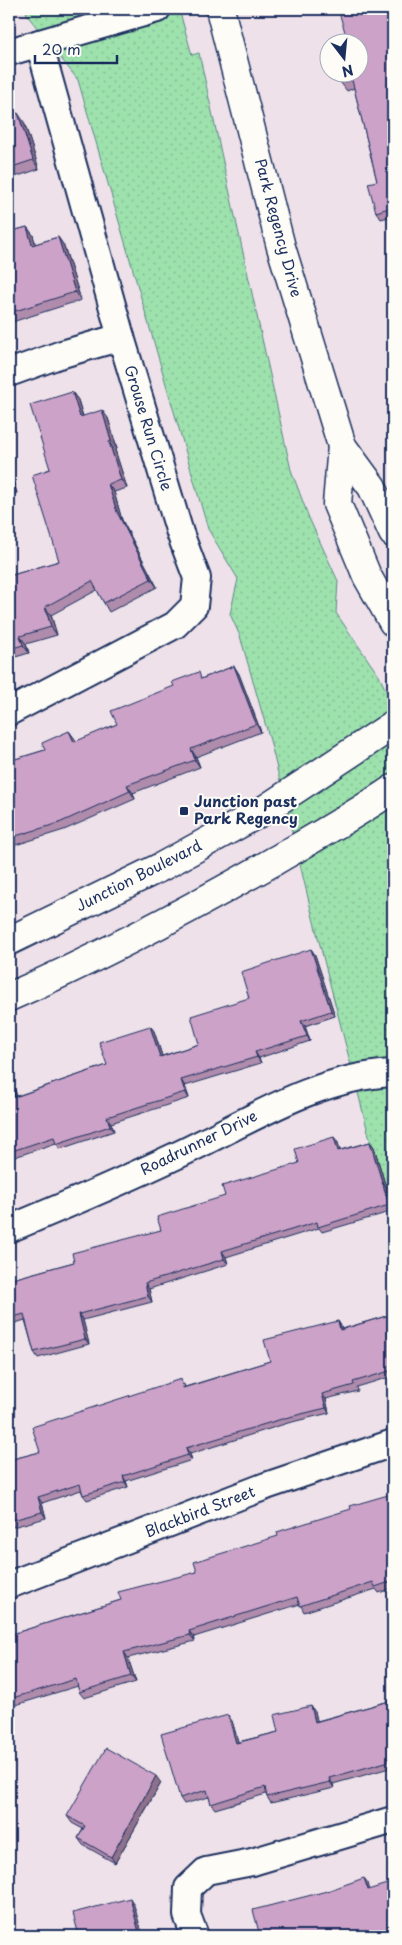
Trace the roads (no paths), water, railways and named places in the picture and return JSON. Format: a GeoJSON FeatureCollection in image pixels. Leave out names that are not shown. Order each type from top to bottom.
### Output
{"type":"FeatureCollection","features":[{"type":"Feature","properties":{"kind":"main road","name":"Park Regency Drive"},"geometry":{"type":"LineString","coordinates":[[220,9],[281,247],[342,446],[372,487],[393,533]]}},
{"type":"Feature","properties":{"kind":"main road","name":"Park Regency Drive"},"geometry":{"type":"LineString","coordinates":[[342,446],[337,504],[367,576],[393,622]]}},
{"type":"Feature","properties":{"kind":"main road","name":"Junction Boulevard"},"geometry":{"type":"LineString","coordinates":[[9,941],[161,867],[261,812],[393,726]]}},
{"type":"Feature","properties":{"kind":"main road"},"geometry":{"type":"LineString","coordinates":[[9,997],[65,973],[204,902],[365,808],[393,789]]}},
{"type":"Feature","properties":{"kind":"street"},"geometry":{"type":"LineString","coordinates":[[9,52],[157,9]]}},
{"type":"Feature","properties":{"kind":"street","name":"Grouse Run Circle"},"geometry":{"type":"LineString","coordinates":[[9,712],[174,625],[194,606],[197,578],[180,533],[121,337],[38,43]]}},
{"type":"Feature","properties":{"kind":"street"},"geometry":{"type":"LineString","coordinates":[[9,373],[59,355],[121,337]]}},
{"type":"Feature","properties":{"kind":"street","name":"Roadrunner Drive"},"geometry":{"type":"LineString","coordinates":[[9,1230],[103,1189],[283,1102],[324,1085],[366,1074],[393,1073]]}},
{"type":"Feature","properties":{"kind":"street","name":"Blackbird Street"},"geometry":{"type":"LineString","coordinates":[[9,1585],[266,1486],[393,1443]]}},
{"type":"Feature","properties":{"kind":"street"},"geometry":{"type":"LineString","coordinates":[[195,1936],[187,1915],[188,1888],[206,1871],[252,1862],[393,1820]]}},
{"type":"Feature","properties":{"kind":"place","name":"Junction past Park Regency"},"geometry":{"type":"Point","coordinates":[184,811]}}]}
